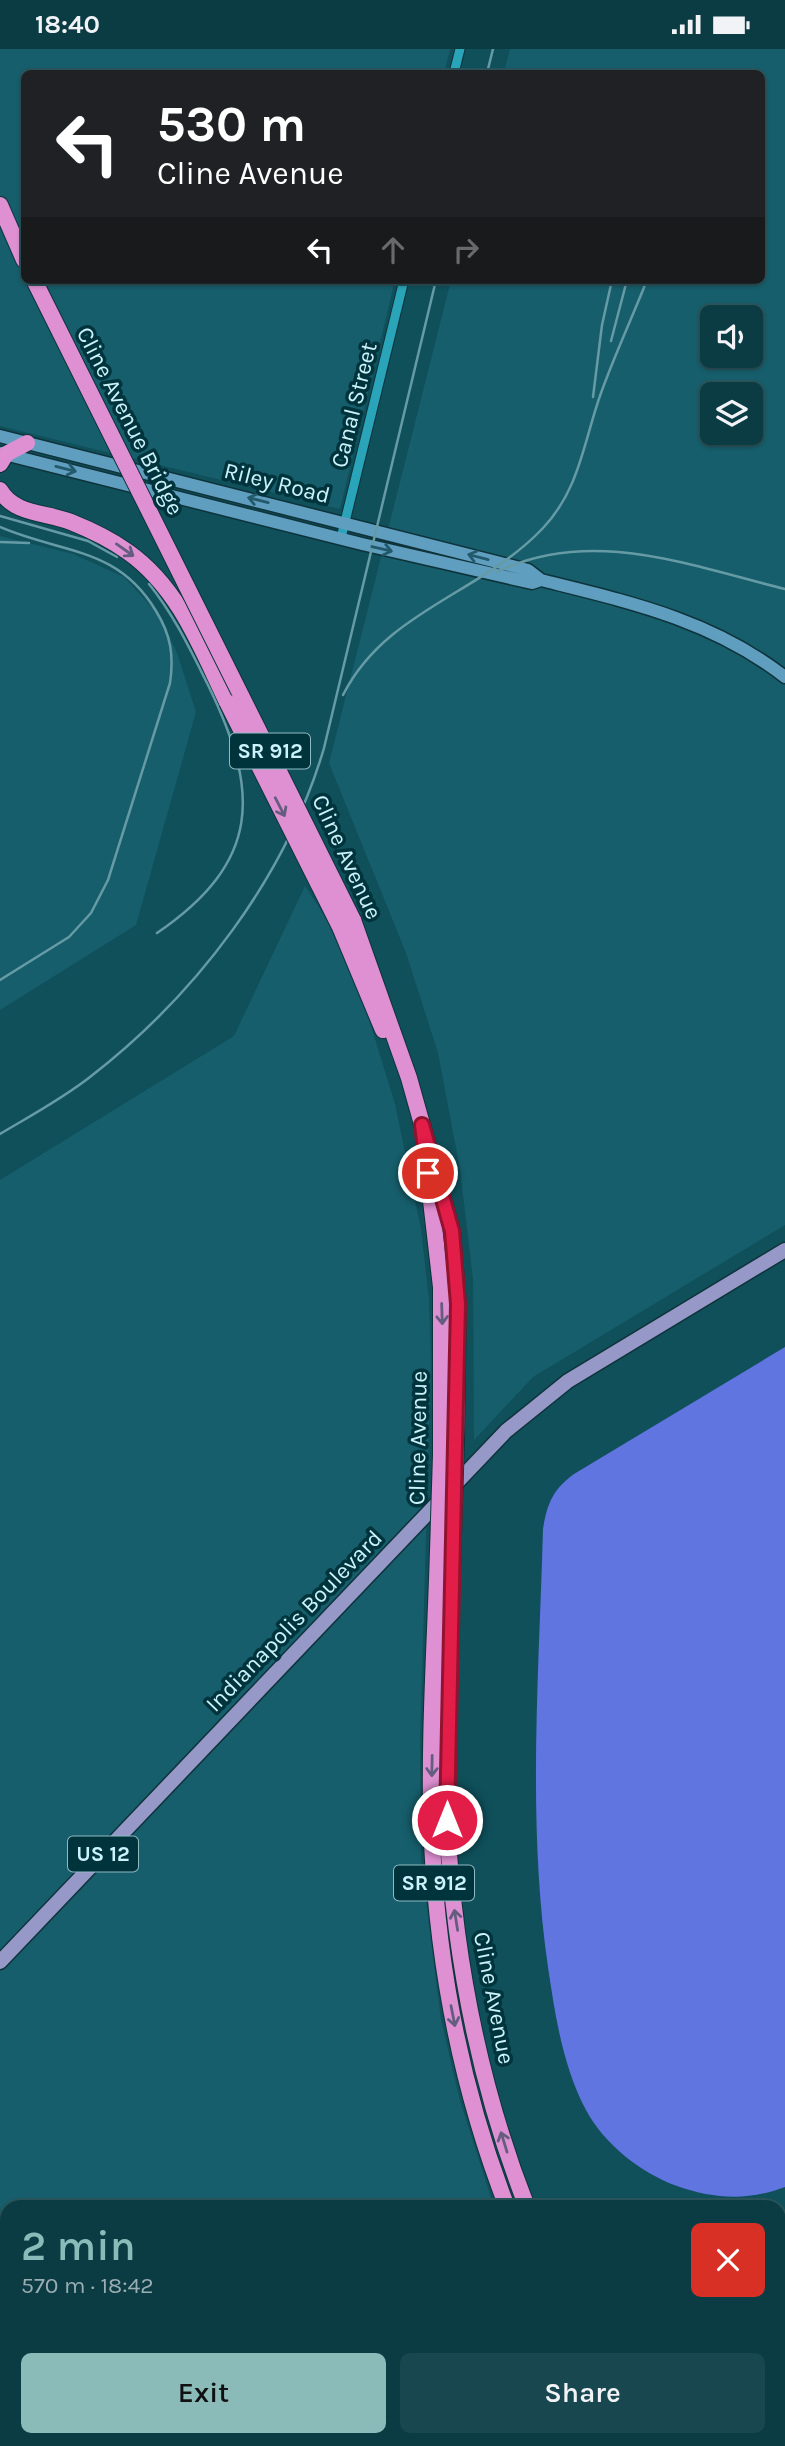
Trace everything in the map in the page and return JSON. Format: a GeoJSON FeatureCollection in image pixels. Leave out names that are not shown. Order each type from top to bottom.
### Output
{"type":"FeatureCollection","features":[{"type":"Feature","properties":{"kind":"highway"},"geometry":{"type":"LineString","coordinates":[[0,205],[21,253]]}},
{"type":"Feature","properties":{"kind":"highway","name":"Cline Avenue Bridge"},"geometry":{"type":"LineString","coordinates":[[36,284],[185,582]]}},
{"type":"Feature","properties":{"kind":"highway"},"geometry":{"type":"LineString","coordinates":[[2,457],[27,443]]}},
{"type":"Feature","properties":{"kind":"highway"},"geometry":{"type":"LineString","coordinates":[[0,490],[8,504],[68,521],[128,551],[147,568],[187,619],[227,702],[347,924],[396,1066],[428,1173]]}},
{"type":"Feature","properties":{"kind":"highway","name":"Cline Avenue"},"geometry":{"type":"LineString","coordinates":[[185,582],[385,1004],[452,1231],[458,1304],[447,1792],[454,1908],[470,2005],[489,2090],[525,2200]]}},
{"type":"Feature","properties":{"kind":"highway","name":"Cline Avenue"},"geometry":{"type":"LineString","coordinates":[[422,1125],[441,1287],[441,1455],[431,1800],[438,1918],[459,2048],[477,2117],[505,2200]]}},
{"type":"Feature","properties":{"kind":"main road","name":"Riley Road"},"geometry":{"type":"LineString","coordinates":[[0,436],[523,569],[541,580],[674,615],[731,640],[785,677]]}},
{"type":"Feature","properties":{"kind":"main road","name":"Riley Road"},"geometry":{"type":"LineString","coordinates":[[2,457],[532,583],[541,580]]}},
{"type":"Feature","properties":{"kind":"main road","name":"Indianapolis Boulevard"},"geometry":{"type":"LineString","coordinates":[[0,1962],[506,1431],[568,1381],[785,1249]]}},
{"type":"Feature","properties":{"kind":"street"},"geometry":{"type":"LineString","coordinates":[[455,70],[460,49]]}},
{"type":"Feature","properties":{"kind":"street","name":"Canal Street"},"geometry":{"type":"LineString","coordinates":[[341,538],[403,284]]}},
{"type":"Feature","properties":{"kind":"shaded area"},"geometry":{"type":"Polygon","coordinates":[[[0,49],[450,49],[445,70],[21,70],[21,284],[394,284],[340,509],[0,426],[0,49]]]}},
{"type":"Feature","properties":{"kind":"shaded area"},"geometry":{"type":"Polygon","coordinates":[[[510,49],[785,49],[785,1225],[533,1377],[474,1440],[473,1280],[460,1169],[438,1053],[406,953],[329,763],[450,284],[765,284],[765,70],[505,70],[510,49]]]}},
{"type":"Feature","properties":{"kind":"shaded area"},"geometry":{"type":"Polygon","coordinates":[[[0,536],[73,554],[124,577],[159,615],[177,653],[196,712],[136,925],[0,1010],[0,536]]]}},
{"type":"Feature","properties":{"kind":"shaded area"},"geometry":{"type":"Polygon","coordinates":[[[305,886],[334,930],[359,987],[395,1104],[421,1229],[429,1300],[431,1364],[420,1743],[421,1862],[441,2020],[460,2101],[492,2200],[0,2200],[0,1180],[234,1036],[305,886]]]}},
{"type":"Feature","properties":{"kind":"water"},"geometry":{"type":"Polygon","coordinates":[[[785,1347],[785,2187],[758,2195],[731,2197],[704,2194],[663,2180],[637,2165],[613,2146],[586,2110],[566,2059],[548,1967],[538,1858],[536,1748],[543,1529],[552,1498],[561,1485],[574,1474],[785,1347]]]}},
{"type":"Feature","properties":{"kind":"railway"},"geometry":{"type":"LineString","coordinates":[[488,70],[493,49]]}},
{"type":"Feature","properties":{"kind":"railway"},"geometry":{"type":"LineString","coordinates":[[0,1134],[90,1077],[129,1045],[166,1009],[201,971],[232,930],[261,887],[286,842],[307,796],[324,748],[435,284]]}},
{"type":"Feature","properties":{"kind":"railway"},"geometry":{"type":"LineString","coordinates":[[593,397],[602,325],[611,284]]}},
{"type":"Feature","properties":{"kind":"railway"},"geometry":{"type":"LineString","coordinates":[[611,341],[626,284]]}},
{"type":"Feature","properties":{"kind":"railway"},"geometry":{"type":"LineString","coordinates":[[343,695],[361,666],[384,642],[409,622],[518,551],[555,513],[573,481],[601,393],[645,284]]}},
{"type":"Feature","properties":{"kind":"railway"},"geometry":{"type":"LineString","coordinates":[[0,516],[88,541],[117,557]]}},
{"type":"Feature","properties":{"kind":"railway"},"geometry":{"type":"LineString","coordinates":[[0,527],[87,555],[124,574],[141,590],[161,620],[168,637],[172,664],[170,683],[108,880],[91,913],[69,937],[0,980]]}},
{"type":"Feature","properties":{"kind":"railway"},"geometry":{"type":"LineString","coordinates":[[0,542],[29,543]]}},
{"type":"Feature","properties":{"kind":"railway"},"geometry":{"type":"LineString","coordinates":[[497,572],[533,559],[568,552],[605,551],[677,561],[785,589]]}},
{"type":"Feature","properties":{"kind":"railway"},"geometry":{"type":"LineString","coordinates":[[149,584],[188,645],[225,723],[237,759],[242,792],[241,822],[233,851],[217,879],[191,906],[157,933]]}},
{"type":"Feature","properties":{"kind":"route"},"geometry":{"type":"LineString","coordinates":[[428,1173],[422,1125],[452,1231],[458,1304],[447,1820]]}}]}
